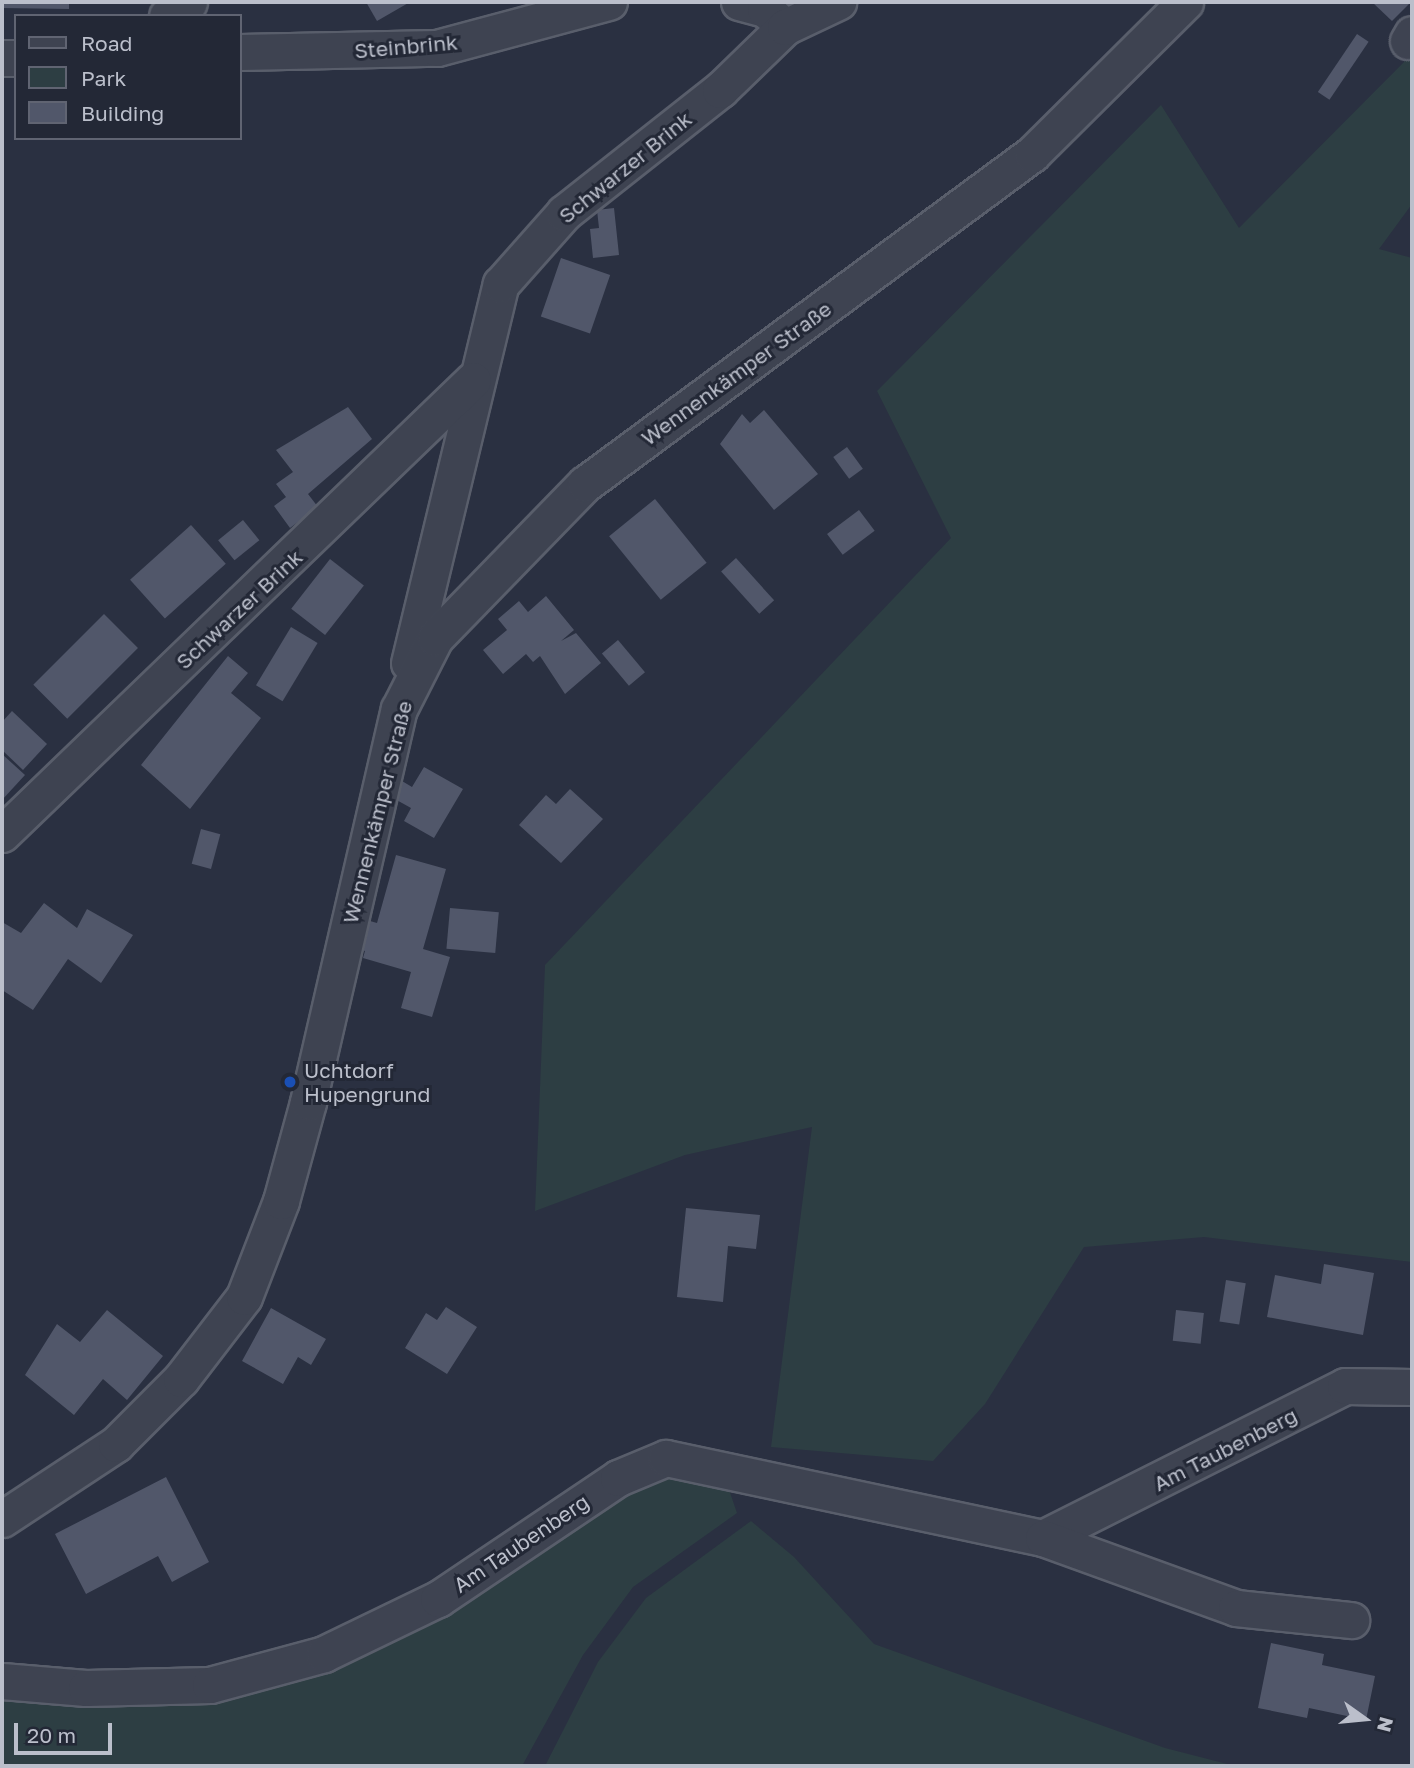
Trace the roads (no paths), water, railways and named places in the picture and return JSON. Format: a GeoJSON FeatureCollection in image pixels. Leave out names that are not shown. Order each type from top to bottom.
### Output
{"type":"FeatureCollection","features":[{"type":"Feature","properties":{"kind":"street"},"geometry":{"type":"LineString","coordinates":[[170,14],[189,2]]}},
{"type":"Feature","properties":{"kind":"street","name":"Steinbrink"},"geometry":{"type":"LineString","coordinates":[[242,52],[438,48],[609,2]]}},
{"type":"Feature","properties":{"kind":"street"},"geometry":{"type":"LineString","coordinates":[[739,2],[765,9],[785,27]]}},
{"type":"Feature","properties":{"kind":"street","name":"Schwarzer Brink"},"geometry":{"type":"LineString","coordinates":[[399,709],[473,380],[501,284],[564,213],[720,90],[785,27],[838,2]]}},
{"type":"Feature","properties":{"kind":"street","name":"Wennenkämper Straße"},"geometry":{"type":"LineString","coordinates":[[2,1519],[116,1444],[181,1379],[244,1297],[281,1201],[308,1102],[399,709],[435,638],[585,484],[1032,154],[1185,2]]}},
{"type":"Feature","properties":{"kind":"street","name":"Schwarzer Brink"},"geometry":{"type":"LineString","coordinates":[[2,834],[473,380]]}},
{"type":"Feature","properties":{"kind":"street","name":"Am Taubenberg"},"geometry":{"type":"LineString","coordinates":[[1043,1538],[1345,1386],[1412,1387]]}},
{"type":"Feature","properties":{"kind":"street","name":"Am Taubenberg"},"geometry":{"type":"LineString","coordinates":[[2,1681],[86,1688],[210,1685],[313,1658],[438,1599],[618,1478],[666,1458],[1043,1538],[1236,1608],[1351,1620]]}},
{"type":"Feature","properties":{"kind":"place","name":"Uchtdorf Hupengrund"},"geometry":{"type":"Point","coordinates":[290,1082]}}]}
